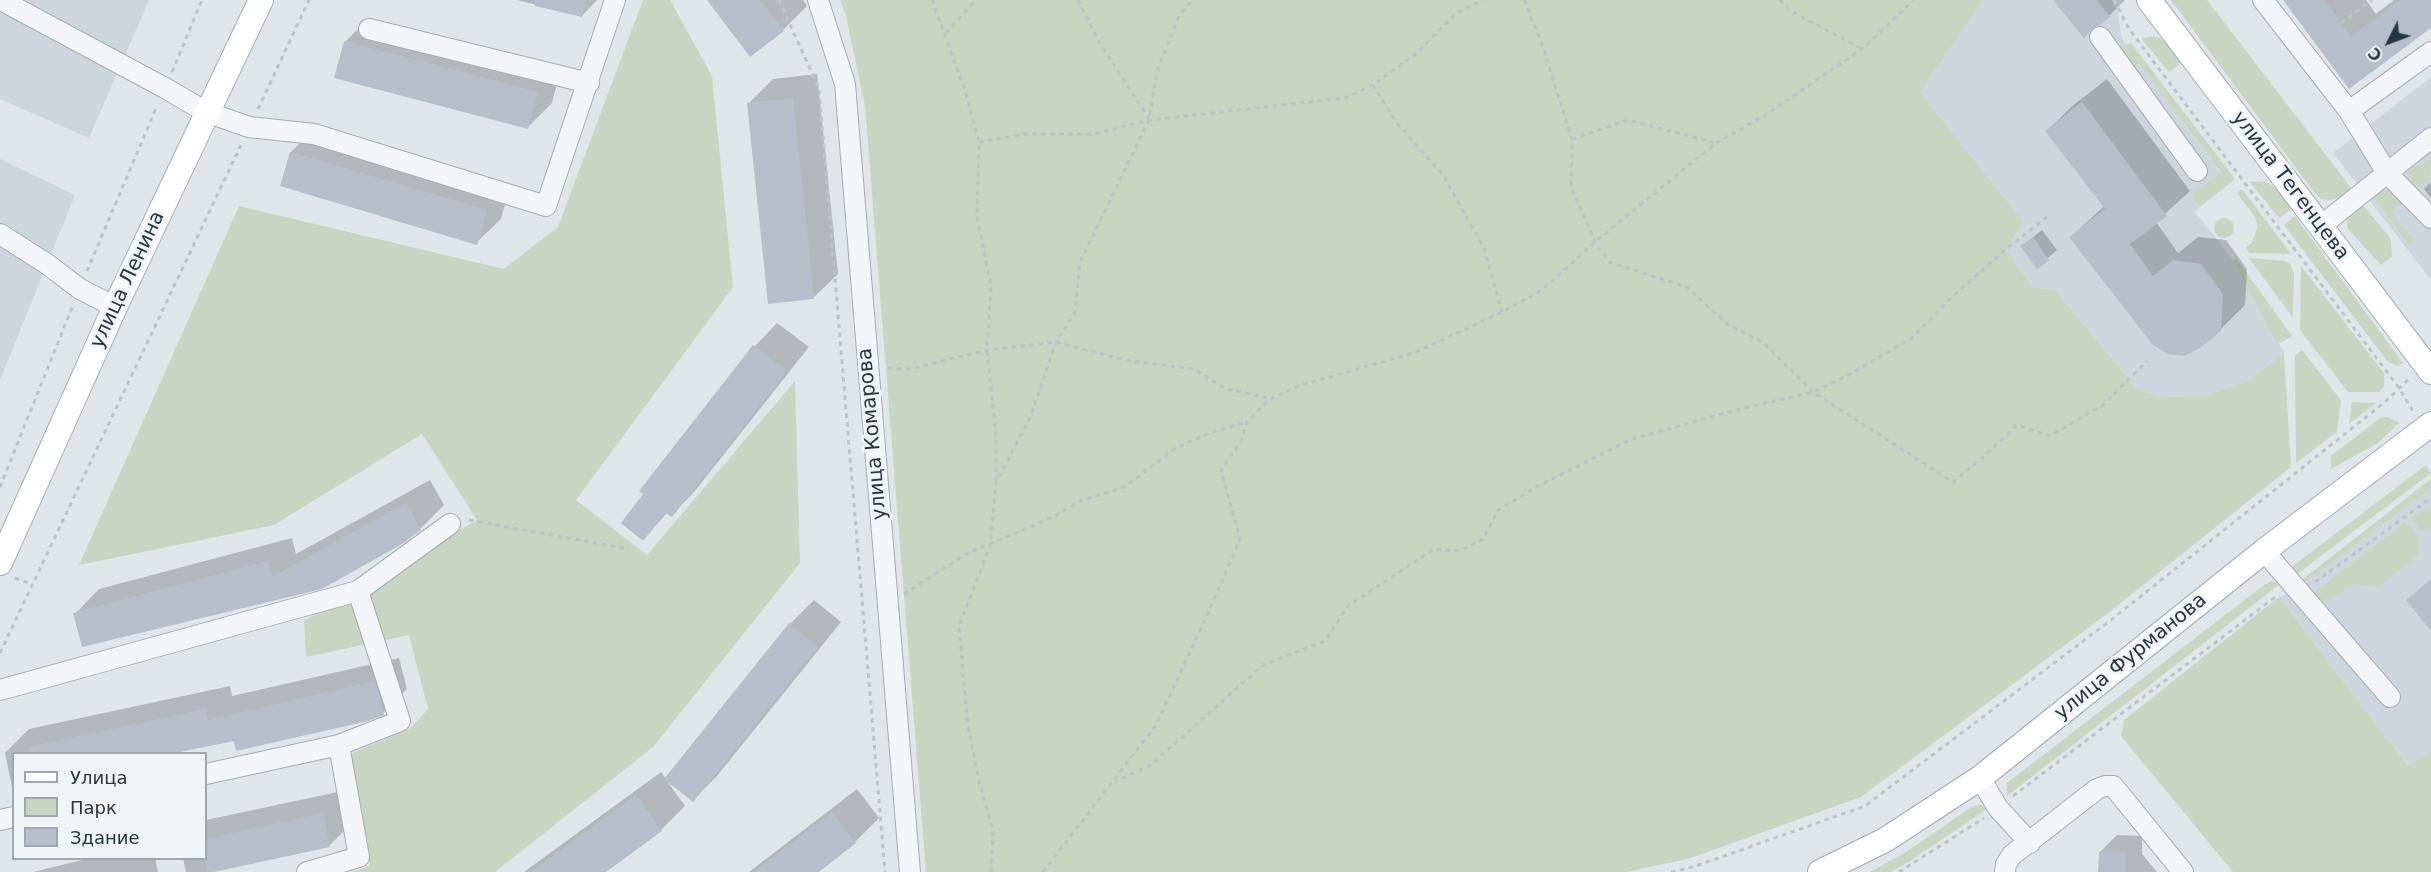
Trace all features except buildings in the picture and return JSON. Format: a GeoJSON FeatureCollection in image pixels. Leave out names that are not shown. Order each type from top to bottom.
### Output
{"type":"FeatureCollection","features":[{"type":"Feature","properties":{"kind":"main road","name":"улица Ленина"},"geometry":{"type":"LineString","coordinates":[[6,570],[115,307],[261,0]]}},
{"type":"Feature","properties":{"kind":"main road","name":"улица Тегенцева"},"geometry":{"type":"LineString","coordinates":[[2149,0],[2322,225],[2431,372]]}},
{"type":"Feature","properties":{"kind":"main road","name":"улица Фурманова"},"geometry":{"type":"LineString","coordinates":[[1820,872],[1885,840],[1980,778],[2264,551],[2431,424]]}},
{"type":"Feature","properties":{"kind":"street"},"geometry":{"type":"LineString","coordinates":[[1,0],[206,112],[249,127],[314,134],[546,206],[615,0]]}},
{"type":"Feature","properties":{"kind":"street","name":"улица Комарова"},"geometry":{"type":"LineString","coordinates":[[818,0],[844,84],[910,872]]}},
{"type":"Feature","properties":{"kind":"street"},"geometry":{"type":"LineString","coordinates":[[2263,0],[2349,111],[2387,173],[2431,218]]}},
{"type":"Feature","properties":{"kind":"street"},"geometry":{"type":"LineString","coordinates":[[369,29],[589,83]]}},
{"type":"Feature","properties":{"kind":"street"},"geometry":{"type":"LineString","coordinates":[[2100,37],[2197,171]]}},
{"type":"Feature","properties":{"kind":"street"},"geometry":{"type":"LineString","coordinates":[[2349,111],[2431,51]]}},
{"type":"Feature","properties":{"kind":"street"},"geometry":{"type":"LineString","coordinates":[[2322,225],[2431,138]]}},
{"type":"Feature","properties":{"kind":"street"},"geometry":{"type":"LineString","coordinates":[[0,234],[47,264],[80,289],[115,307]]}},
{"type":"Feature","properties":{"kind":"street"},"geometry":{"type":"LineString","coordinates":[[0,690],[358,591],[450,524]]}},
{"type":"Feature","properties":{"kind":"street"},"geometry":{"type":"LineString","coordinates":[[2264,551],[2390,697]]}},
{"type":"Feature","properties":{"kind":"street"},"geometry":{"type":"LineString","coordinates":[[207,774],[339,745],[400,720],[358,591]]}},
{"type":"Feature","properties":{"kind":"street"},"geometry":{"type":"LineString","coordinates":[[307,872],[359,856],[339,745]]}},
{"type":"Feature","properties":{"kind":"street"},"geometry":{"type":"LineString","coordinates":[[1980,778],[1998,808],[2030,843]]}},
{"type":"Feature","properties":{"kind":"street"},"geometry":{"type":"LineString","coordinates":[[2005,872],[2006,864],[2012,855],[2097,789],[2113,786],[2183,872]]}},
{"type":"Feature","properties":{"kind":"path"},"geometry":{"type":"LineString","coordinates":[[0,487],[80,289],[202,0]]}},
{"type":"Feature","properties":{"kind":"path"},"geometry":{"type":"LineString","coordinates":[[0,653],[309,0]]}},
{"type":"Feature","properties":{"kind":"path"},"geometry":{"type":"LineString","coordinates":[[779,0],[819,89],[885,872]]}},
{"type":"Feature","properties":{"kind":"path"},"geometry":{"type":"LineString","coordinates":[[932,0],[946,33],[979,142],[977,217],[991,286],[987,350],[996,436],[996,482],[990,546],[959,626],[968,726],[979,780],[993,831],[991,872]]}},
{"type":"Feature","properties":{"kind":"path"},"geometry":{"type":"LineString","coordinates":[[946,33],[976,0]]}},
{"type":"Feature","properties":{"kind":"path"},"geometry":{"type":"LineString","coordinates":[[1078,0],[1099,42],[1149,120]]}},
{"type":"Feature","properties":{"kind":"path"},"geometry":{"type":"LineString","coordinates":[[996,482],[1030,418],[1056,342],[1076,312],[1080,262],[1149,120],[1157,71],[1179,16],[1192,0]]}},
{"type":"Feature","properties":{"kind":"path"},"geometry":{"type":"LineString","coordinates":[[979,142],[1025,134],[1095,134],[1149,120],[1345,98],[1373,85],[1417,53],[1456,13],[1483,0]]}},
{"type":"Feature","properties":{"kind":"path"},"geometry":{"type":"LineString","coordinates":[[1524,0],[1543,47],[1572,139],[1571,188],[1595,242],[1609,262],[1687,287],[1727,324],[1764,343],[1813,392],[1953,482],[2017,425],[2050,436],[2103,405],[2147,361]]}},
{"type":"Feature","properties":{"kind":"path"},"geometry":{"type":"LineString","coordinates":[[1780,0],[1791,11],[1862,49]]}},
{"type":"Feature","properties":{"kind":"path"},"geometry":{"type":"LineString","coordinates":[[887,604],[968,553],[990,546],[1053,517],[1080,501],[1125,487],[1174,449],[1209,433],[1246,422],[1270,399],[1300,385],[1414,353],[1502,312],[1542,290],[1595,242],[1716,143],[1764,116],[1862,49],[1914,0]]}},
{"type":"Feature","properties":{"kind":"path"},"geometry":{"type":"LineString","coordinates":[[1671,872],[1694,867],[1865,806],[2111,620],[2385,402],[2399,388],[2129,28],[2114,0]]}},
{"type":"Feature","properties":{"kind":"path"},"geometry":{"type":"LineString","coordinates":[[2341,23],[2372,0]]}},
{"type":"Feature","properties":{"kind":"path"},"geometry":{"type":"LineString","coordinates":[[1373,85],[1396,122],[1443,175],[1484,248],[1502,312]]}},
{"type":"Feature","properties":{"kind":"path"},"geometry":{"type":"LineString","coordinates":[[1572,139],[1628,120],[1716,143]]}},
{"type":"Feature","properties":{"kind":"path"},"geometry":{"type":"LineString","coordinates":[[1113,782],[1151,765],[1263,664],[1325,642],[1348,606],[1434,549],[1460,551],[1483,539],[1498,510],[1540,485],[1632,439],[1736,410],[1813,392],[1845,377],[1912,338],[1967,284],[2047,217]]}},
{"type":"Feature","properties":{"kind":"path"},"geometry":{"type":"LineString","coordinates":[[868,367],[910,369],[987,350],[1056,342],[1125,360],[1194,369],[1224,388],[1270,399]]}},
{"type":"Feature","properties":{"kind":"path"},"geometry":{"type":"LineString","coordinates":[[1043,872],[1156,725],[1240,539],[1221,470],[1241,441],[1246,422]]}},
{"type":"Feature","properties":{"kind":"path"},"geometry":{"type":"LineString","coordinates":[[1899,872],[1968,830],[2292,584],[2309,586],[2431,498]]}},
{"type":"Feature","properties":{"kind":"path"},"geometry":{"type":"LineString","coordinates":[[469,520],[629,549]]}},
{"type":"Feature","properties":{"kind":"path"},"geometry":{"type":"LineString","coordinates":[[6,570],[33,585]]}},
{"type":"Feature","properties":{"kind":"shaded area"},"geometry":{"type":"Polygon","coordinates":[[[0,0],[149,0],[89,138],[0,99],[0,0]]]}},
{"type":"Feature","properties":{"kind":"shaded area"},"geometry":{"type":"Polygon","coordinates":[[[1983,0],[2111,0],[2117,9],[2122,39],[2221,173],[2193,195],[2200,207],[2195,212],[2232,258],[2284,353],[2248,381],[2209,395],[2166,397],[2138,390],[2055,290],[2032,287],[2006,249],[1920,93],[1983,0]]]}},
{"type":"Feature","properties":{"kind":"shaded area"},"geometry":{"type":"Polygon","coordinates":[[[2431,77],[2431,280],[2333,153],[2431,77]]]}},
{"type":"Feature","properties":{"kind":"shaded area"},"geometry":{"type":"Polygon","coordinates":[[[0,159],[75,195],[0,380],[0,159]]]}},
{"type":"Feature","properties":{"kind":"shaded area"},"geometry":{"type":"Polygon","coordinates":[[[2431,488],[2431,750],[2409,767],[2279,597],[2301,586],[2431,488]]]}},
{"type":"Feature","properties":{"kind":"green space"},"geometry":{"type":"Polygon","coordinates":[[[643,0],[670,0],[712,76],[733,287],[576,500],[647,555],[795,381],[800,563],[653,747],[495,872],[351,872],[370,866],[348,755],[411,728],[428,709],[409,635],[306,657],[304,621],[477,520],[422,434],[274,525],[79,565],[239,206],[504,269],[558,227],[643,0]]]}},
{"type":"Feature","properties":{"kind":"green space"},"geometry":{"type":"Polygon","coordinates":[[[840,0],[1983,0],[1920,93],[2023,222],[2006,249],[2032,287],[2055,290],[2138,390],[2166,397],[2209,395],[2248,381],[2284,353],[2291,467],[2107,614],[1861,797],[1691,858],[1627,872],[926,872],[865,106],[846,16],[840,0]]]}},
{"type":"Feature","properties":{"kind":"green space"},"geometry":{"type":"Polygon","coordinates":[[[2171,0],[2207,0],[2352,189],[2342,198],[2329,200],[2321,199],[2314,192],[2171,0]]]}},
{"type":"Feature","properties":{"kind":"green space"},"geometry":{"type":"Polygon","coordinates":[[[2155,36],[2171,45],[2183,61],[2169,72],[2141,38],[2155,36]]]}},
{"type":"Feature","properties":{"kind":"green space"},"geometry":{"type":"Polygon","coordinates":[[[2131,43],[2235,179],[2200,207],[2192,195],[2221,172],[2139,63],[2123,76],[2117,55],[2121,49],[2131,43]]]}},
{"type":"Feature","properties":{"kind":"green space"},"geometry":{"type":"Polygon","coordinates":[[[2431,157],[2429,181],[2418,189],[2408,173],[2431,157]]]}},
{"type":"Feature","properties":{"kind":"green space"},"geometry":{"type":"Polygon","coordinates":[[[2249,181],[2266,182],[2281,192],[2293,208],[2279,218],[2249,181]]]}},
{"type":"Feature","properties":{"kind":"green space"},"geometry":{"type":"Polygon","coordinates":[[[2242,189],[2291,254],[2249,253],[2246,247],[2252,243],[2257,228],[2256,218],[2237,193],[2242,189]]]}},
{"type":"Feature","properties":{"kind":"green space"},"geometry":{"type":"Polygon","coordinates":[[[2383,190],[2391,190],[2402,203],[2391,212],[2415,241],[2409,245],[2373,196],[2383,190]]]}},
{"type":"Feature","properties":{"kind":"green space"},"geometry":{"type":"Polygon","coordinates":[[[2363,205],[2391,239],[2392,256],[2381,265],[2347,228],[2348,216],[2363,205]]]}},
{"type":"Feature","properties":{"kind":"green space"},"geometry":{"type":"Polygon","coordinates":[[[2295,216],[2403,363],[2397,366],[2388,362],[2284,225],[2295,216]]]}},
{"type":"Feature","properties":{"kind":"green space"},"geometry":{"type":"Polygon","coordinates":[[[2220,218],[2228,218],[2234,224],[2234,232],[2228,238],[2220,238],[2214,232],[2214,224],[2220,218]]]}},
{"type":"Feature","properties":{"kind":"green space"},"geometry":{"type":"Polygon","coordinates":[[[2236,258],[2292,336],[2278,344],[2233,260],[2236,258]]]}},
{"type":"Feature","properties":{"kind":"green space"},"geometry":{"type":"Polygon","coordinates":[[[2249,258],[2285,261],[2290,264],[2294,273],[2293,318],[2249,258]]]}},
{"type":"Feature","properties":{"kind":"green space"},"geometry":{"type":"Polygon","coordinates":[[[2301,266],[2384,373],[2384,387],[2379,392],[2348,392],[2300,330],[2301,266]]]}},
{"type":"Feature","properties":{"kind":"green space"},"geometry":{"type":"Polygon","coordinates":[[[2302,350],[2341,400],[2337,432],[2296,463],[2295,356],[2302,350]]]}},
{"type":"Feature","properties":{"kind":"green space"},"geometry":{"type":"Polygon","coordinates":[[[2352,402],[2376,403],[2349,424],[2352,402]]]}},
{"type":"Feature","properties":{"kind":"green space"},"geometry":{"type":"Polygon","coordinates":[[[2388,417],[2399,423],[2378,443],[2331,469],[2331,456],[2380,418],[2388,417]]]}},
{"type":"Feature","properties":{"kind":"green space"},"geometry":{"type":"Polygon","coordinates":[[[2426,465],[2431,473],[2292,578],[2290,572],[2294,565],[2426,465]]]}},
{"type":"Feature","properties":{"kind":"green space"},"geometry":{"type":"Polygon","coordinates":[[[2431,479],[2431,488],[2301,586],[2299,582],[2431,479]]]}},
{"type":"Feature","properties":{"kind":"green space"},"geometry":{"type":"Polygon","coordinates":[[[2428,507],[2431,510],[2431,528],[2420,530],[2411,518],[2428,507]]]}},
{"type":"Feature","properties":{"kind":"green space"},"geometry":{"type":"Polygon","coordinates":[[[2405,522],[2419,536],[2419,554],[2379,587],[2354,584],[2334,598],[2321,602],[2310,596],[2405,522]]]}},
{"type":"Feature","properties":{"kind":"green space"},"geometry":{"type":"Polygon","coordinates":[[[2272,581],[2280,584],[2007,796],[2007,783],[2272,581]]]}},
{"type":"Feature","properties":{"kind":"green space"},"geometry":{"type":"Polygon","coordinates":[[[2279,597],[2408,766],[2431,750],[2431,872],[2233,872],[2121,736],[2124,720],[2279,597]]]}},
{"type":"Feature","properties":{"kind":"green space"},"geometry":{"type":"Polygon","coordinates":[[[1981,805],[1987,809],[1910,861],[1891,872],[1870,872],[1906,852],[1973,806],[1981,805]]]}}]}
